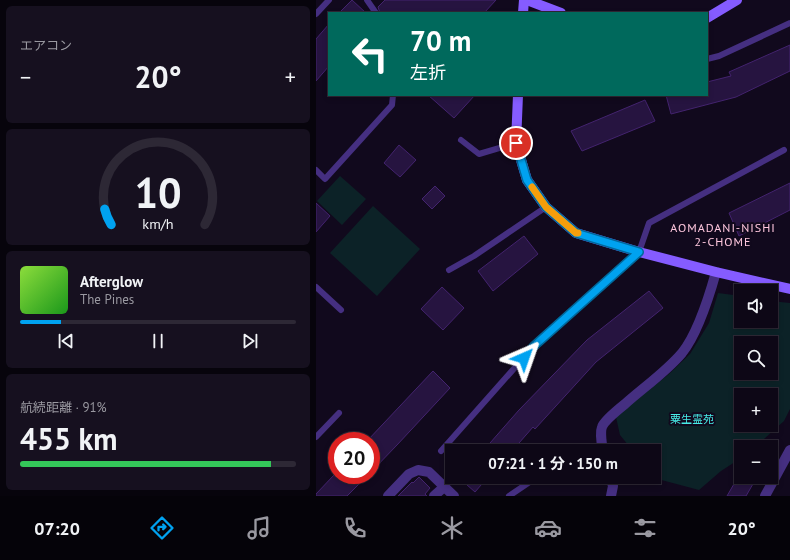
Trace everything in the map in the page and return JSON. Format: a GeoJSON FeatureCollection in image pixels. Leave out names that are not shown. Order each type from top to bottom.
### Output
{"type":"FeatureCollection","features":[{"type":"Feature","properties":{"kind":"street"},"geometry":{"type":"LineString","coordinates":[[523,12],[524,0]]}},
{"type":"Feature","properties":{"kind":"street"},"geometry":{"type":"LineString","coordinates":[[527,0],[558,12]]}},
{"type":"Feature","properties":{"kind":"street"},"geometry":{"type":"LineString","coordinates":[[708,17],[738,0]]}},
{"type":"Feature","properties":{"kind":"street"},"geometry":{"type":"LineString","coordinates":[[518,96],[516,143],[527,180],[546,207],[576,233],[639,252],[790,289]]}},
{"type":"Feature","properties":{"kind":"street"},"geometry":{"type":"LineString","coordinates":[[601,444],[602,427],[612,415],[663,372],[682,352],[696,330],[712,288],[716,272]]}},
{"type":"Feature","properties":{"kind":"street"},"geometry":{"type":"LineString","coordinates":[[765,496],[790,450]]}},
{"type":"Feature","properties":{"kind":"street"},"geometry":{"type":"LineString","coordinates":[[388,496],[409,474],[418,470],[429,472],[454,496]]}},
{"type":"Feature","properties":{"kind":"street"},"geometry":{"type":"LineString","coordinates":[[611,496],[612,484]]}},
{"type":"Feature","properties":{"kind":"street"},"geometry":{"type":"LineString","coordinates":[[434,496],[444,486]]}},
{"type":"Feature","properties":{"kind":"lane"},"geometry":{"type":"LineString","coordinates":[[316,14],[329,0]]}},
{"type":"Feature","properties":{"kind":"lane"},"geometry":{"type":"LineString","coordinates":[[367,0],[375,12]]}},
{"type":"Feature","properties":{"kind":"lane"},"geometry":{"type":"LineString","coordinates":[[708,58],[719,56],[790,23]]}},
{"type":"Feature","properties":{"kind":"lane"},"geometry":{"type":"LineString","coordinates":[[316,170],[325,179],[392,105],[393,96]]}},
{"type":"Feature","properties":{"kind":"lane"},"geometry":{"type":"LineString","coordinates":[[461,140],[479,154],[516,143]]}},
{"type":"Feature","properties":{"kind":"lane"},"geometry":{"type":"LineString","coordinates":[[441,451],[534,346],[639,252],[649,223],[784,150]]}},
{"type":"Feature","properties":{"kind":"lane"},"geometry":{"type":"LineString","coordinates":[[449,270],[474,256],[546,207]]}},
{"type":"Feature","properties":{"kind":"lane"},"geometry":{"type":"LineString","coordinates":[[316,287],[341,310]]}},
{"type":"Feature","properties":{"kind":"lane"},"geometry":{"type":"LineString","coordinates":[[316,437],[339,413]]}},
{"type":"Feature","properties":{"kind":"lane"},"geometry":{"type":"LineString","coordinates":[[509,496],[527,484]]}},
{"type":"Feature","properties":{"kind":"green space"},"geometry":{"type":"Polygon","coordinates":[[[340,176],[366,199],[342,225],[317,201],[340,176]]]}},
{"type":"Feature","properties":{"kind":"green space"},"geometry":{"type":"Polygon","coordinates":[[[373,206],[420,249],[377,296],[330,253],[373,206]]]}},
{"type":"Feature","properties":{"kind":"green space","name":"粟生霊苑"},"geometry":{"type":"Polygon","coordinates":[[[718,293],[734,295],[734,328],[778,328],[778,302],[790,303],[790,409],[784,421],[778,426],[778,388],[734,388],[734,432],[772,432],[763,440],[734,440],[734,463],[721,471],[699,490],[661,480],[661,444],[627,444],[620,435],[616,417],[669,374],[690,354],[709,323],[718,293]]]}},
{"type":"Feature","properties":{"kind":"building"},"geometry":{"type":"Polygon","coordinates":[[[352,0],[365,12],[340,12],[352,0]]]}},
{"type":"Feature","properties":{"kind":"building"},"geometry":{"type":"Polygon","coordinates":[[[385,0],[496,0],[485,12],[380,12],[378,7],[385,0]]]}},
{"type":"Feature","properties":{"kind":"building"},"geometry":{"type":"Polygon","coordinates":[[[328,25],[328,67],[316,81],[316,39],[328,25]]]}},
{"type":"Feature","properties":{"kind":"building"},"geometry":{"type":"Polygon","coordinates":[[[790,45],[790,71],[736,97],[671,114],[666,96],[708,96],[708,82],[731,76],[729,72],[790,45]]]}},
{"type":"Feature","properties":{"kind":"building"},"geometry":{"type":"Polygon","coordinates":[[[429,96],[474,96],[454,118],[429,96]]]}},
{"type":"Feature","properties":{"kind":"building"},"geometry":{"type":"Polygon","coordinates":[[[645,100],[655,121],[582,151],[571,131],[645,100]]]}},
{"type":"Feature","properties":{"kind":"building"},"geometry":{"type":"Polygon","coordinates":[[[399,145],[416,160],[400,177],[384,163],[399,145]]]}},
{"type":"Feature","properties":{"kind":"building"},"geometry":{"type":"Polygon","coordinates":[[[790,183],[790,210],[739,236],[729,213],[790,183]]]}},
{"type":"Feature","properties":{"kind":"building"},"geometry":{"type":"Polygon","coordinates":[[[435,186],[445,196],[432,209],[422,199],[435,186]]]}},
{"type":"Feature","properties":{"kind":"building"},"geometry":{"type":"Polygon","coordinates":[[[316,203],[330,216],[316,232],[316,203]]]}},
{"type":"Feature","properties":{"kind":"building"},"geometry":{"type":"Polygon","coordinates":[[[524,236],[538,254],[493,291],[478,271],[524,236]]]}},
{"type":"Feature","properties":{"kind":"building"},"geometry":{"type":"Polygon","coordinates":[[[442,287],[464,308],[443,330],[421,309],[442,287]]]}},
{"type":"Feature","properties":{"kind":"building"},"geometry":{"type":"Polygon","coordinates":[[[649,291],[663,308],[596,362],[535,429],[533,427],[518,444],[489,444],[519,410],[587,340],[649,291]]]}},
{"type":"Feature","properties":{"kind":"building"},"geometry":{"type":"Polygon","coordinates":[[[433,371],[450,388],[380,463],[380,432],[375,432],[433,371]]]}},
{"type":"Feature","properties":{"kind":"building"},"geometry":{"type":"Polygon","coordinates":[[[419,477],[430,488],[425,494],[427,496],[398,496],[412,482],[413,483],[419,477]]]}},
{"type":"Feature","properties":{"kind":"building"},"geometry":{"type":"Polygon","coordinates":[[[328,481],[328,484],[359,484],[347,496],[316,496],[316,494],[328,481]]]}},
{"type":"Feature","properties":{"kind":"building"},"geometry":{"type":"Polygon","coordinates":[[[466,484],[482,484],[475,492],[466,484]]]}},
{"type":"Feature","properties":{"kind":"building"},"geometry":{"type":"Polygon","coordinates":[[[734,484],[753,484],[746,496],[727,496],[734,484]]]}},
{"type":"Feature","properties":{"kind":"slow traffic"},"geometry":{"type":"LineString","coordinates":[[532,187],[546,207],[576,233],[578,233]]}},
{"type":"Feature","properties":{"kind":"district","name":"AOMADANI-NISHI 2-CHOME"},"geometry":{"type":"Point","coordinates":[723,234]}},
{"type":"Feature","properties":{"kind":"route"},"geometry":{"type":"LineString","coordinates":[[516,143],[527,180],[546,207],[576,233],[639,252],[534,346],[524,358]]}}]}
